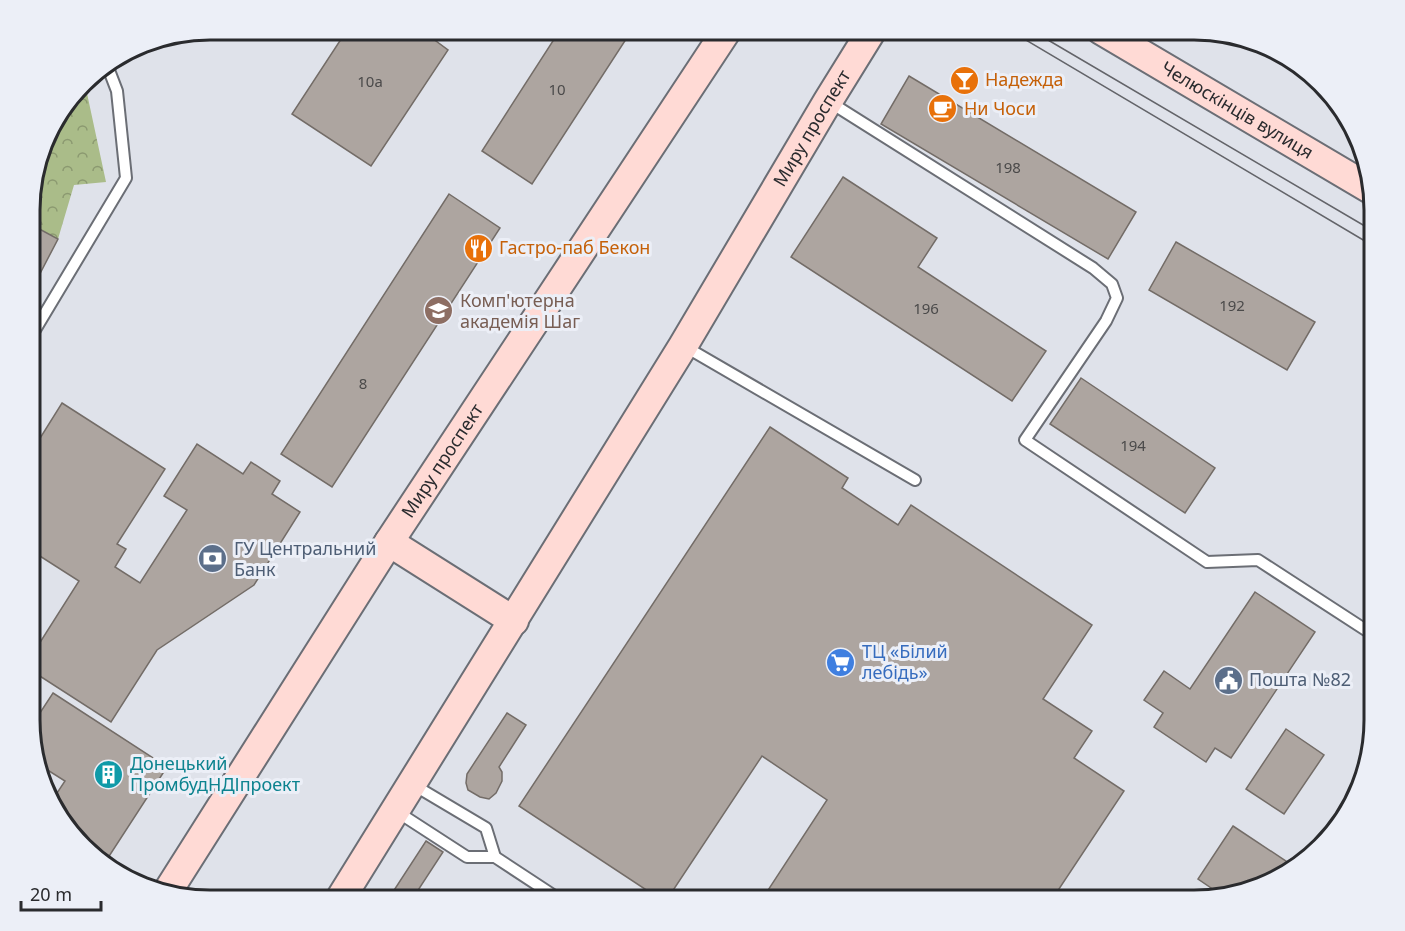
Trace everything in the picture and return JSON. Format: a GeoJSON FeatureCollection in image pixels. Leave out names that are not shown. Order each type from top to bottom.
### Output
{"type":"FeatureCollection","features":[{"type":"Feature","properties":{"kind":"main road","name":"Миру проспект"},"geometry":{"type":"LineString","coordinates":[[171,886],[389,542],[720,40]]}},
{"type":"Feature","properties":{"kind":"main road","name":"Миру проспект"},"geometry":{"type":"LineString","coordinates":[[346,890],[683,346],[866,40]]}},
{"type":"Feature","properties":{"kind":"main road","name":"Челюскінців вулиця"},"geometry":{"type":"LineString","coordinates":[[1118,40],[1362,184]]}},
{"type":"Feature","properties":{"kind":"main road"},"geometry":{"type":"LineString","coordinates":[[389,542],[514,621]]}},
{"type":"Feature","properties":{"kind":"lane"},"geometry":{"type":"LineString","coordinates":[[40,322],[126,178],[117,91],[110,73]]}},
{"type":"Feature","properties":{"kind":"lane"},"geometry":{"type":"LineString","coordinates":[[828,101],[1092,268],[1113,285],[1117,298],[1106,321],[1025,440],[1207,562],[1258,560],[1364,629]]}},
{"type":"Feature","properties":{"kind":"lane"},"geometry":{"type":"LineString","coordinates":[[683,346],[915,480]]}},
{"type":"Feature","properties":{"kind":"lane"},"geometry":{"type":"LineString","coordinates":[[412,784],[486,828],[495,857]]}},
{"type":"Feature","properties":{"kind":"lane"},"geometry":{"type":"LineString","coordinates":[[396,811],[467,857],[495,857],[545,890]]}},
{"type":"Feature","properties":{"kind":"green space"},"geometry":{"type":"Polygon","coordinates":[[[87,94],[106,182],[74,185],[58,239],[40,229],[42,188],[46,167],[63,125],[87,94]]]}},
{"type":"Feature","properties":{"kind":"building"},"geometry":{"type":"Polygon","coordinates":[[[340,40],[434,40],[448,50],[371,166],[292,114],[340,40]]]}},
{"type":"Feature","properties":{"kind":"building"},"geometry":{"type":"Polygon","coordinates":[[[554,40],[626,40],[532,184],[482,151],[554,40]]]}},
{"type":"Feature","properties":{"kind":"building"},"geometry":{"type":"Polygon","coordinates":[[[909,76],[1136,212],[1108,259],[881,124],[909,76]]]}},
{"type":"Feature","properties":{"kind":"building"},"geometry":{"type":"Polygon","coordinates":[[[843,177],[937,238],[918,267],[1046,351],[1012,401],[791,257],[843,177]]]}},
{"type":"Feature","properties":{"kind":"building"},"geometry":{"type":"Polygon","coordinates":[[[449,194],[500,228],[332,487],[281,454],[449,194]]]}},
{"type":"Feature","properties":{"kind":"building"},"geometry":{"type":"Polygon","coordinates":[[[40,229],[58,239],[40,274],[40,229]]]}},
{"type":"Feature","properties":{"kind":"building"},"geometry":{"type":"Polygon","coordinates":[[[1176,242],[1315,322],[1287,370],[1149,290],[1176,242]]]}},
{"type":"Feature","properties":{"kind":"building"},"geometry":{"type":"Polygon","coordinates":[[[1081,378],[1215,468],[1185,513],[1050,424],[1081,378]]]}},
{"type":"Feature","properties":{"kind":"building","name":"ГУ Центральний Банк"},"geometry":{"type":"Polygon","coordinates":[[[62,403],[165,469],[117,544],[126,549],[115,567],[140,583],[187,510],[164,496],[197,444],[243,474],[251,462],[280,481],[272,494],[300,512],[254,585],[157,650],[111,722],[40,676],[40,642],[79,581],[40,556],[40,438],[62,403]]]}},
{"type":"Feature","properties":{"kind":"building","name":"ТЦ «Білий лебідь»"},"geometry":{"type":"Polygon","coordinates":[[[770,427],[848,478],[842,488],[898,525],[911,505],[1092,625],[1043,699],[1092,731],[1074,758],[1124,791],[1058,890],[768,890],[827,800],[762,756],[673,890],[646,890],[519,806],[770,427]]]}},
{"type":"Feature","properties":{"kind":"building"},"geometry":{"type":"Polygon","coordinates":[[[1255,592],[1315,632],[1231,758],[1215,748],[1206,762],[1154,727],[1163,713],[1144,700],[1164,671],[1190,689],[1255,592]]]}},
{"type":"Feature","properties":{"kind":"building","name":"Донецький ПромбудНДІпроект"},"geometry":{"type":"Polygon","coordinates":[[[53,693],[167,767],[109,856],[90,841],[63,806],[57,793],[65,781],[49,771],[42,743],[40,713],[53,693]]]}},
{"type":"Feature","properties":{"kind":"building"},"geometry":{"type":"Polygon","coordinates":[[[507,713],[526,725],[499,767],[502,772],[502,781],[496,793],[489,799],[480,797],[468,790],[467,774],[507,713]]]}},
{"type":"Feature","properties":{"kind":"building"},"geometry":{"type":"Polygon","coordinates":[[[1286,729],[1324,755],[1284,814],[1246,789],[1286,729]]]}},
{"type":"Feature","properties":{"kind":"building"},"geometry":{"type":"Polygon","coordinates":[[[1233,826],[1288,862],[1260,878],[1217,889],[1213,889],[1198,879],[1233,826]]]}},
{"type":"Feature","properties":{"kind":"building"},"geometry":{"type":"Polygon","coordinates":[[[426,841],[443,852],[418,890],[394,890],[426,841]]]}},
{"type":"Feature","properties":{"kind":"tram line"},"geometry":{"type":"LineString","coordinates":[[1026,40],[1364,240]]}},
{"type":"Feature","properties":{"kind":"tram line"},"geometry":{"type":"LineString","coordinates":[[1048,40],[1364,226]]}},
{"type":"Feature","properties":{"kind":"place","name":"Надежда"},"geometry":{"type":"Point","coordinates":[964,80]}},
{"type":"Feature","properties":{"kind":"place","name":"Ни Чоси"},"geometry":{"type":"Point","coordinates":[943,109]}},
{"type":"Feature","properties":{"kind":"place","name":"Гастро-паб Бекон"},"geometry":{"type":"Point","coordinates":[478,248]}},
{"type":"Feature","properties":{"kind":"place","name":"Комп'ютерна академія Шаг"},"geometry":{"type":"Point","coordinates":[439,311]}},
{"type":"Feature","properties":{"kind":"place","name":"ГУ Центральний Банк"},"geometry":{"type":"Point","coordinates":[213,559]}},
{"type":"Feature","properties":{"kind":"place","name":"ТЦ «Білий лебідь»"},"geometry":{"type":"Point","coordinates":[841,662]}},
{"type":"Feature","properties":{"kind":"place","name":"Пошта №82"},"geometry":{"type":"Point","coordinates":[1228,680]}},
{"type":"Feature","properties":{"kind":"place","name":"Донецький ПромбудНДІпроект"},"geometry":{"type":"Point","coordinates":[109,774]}}]}
